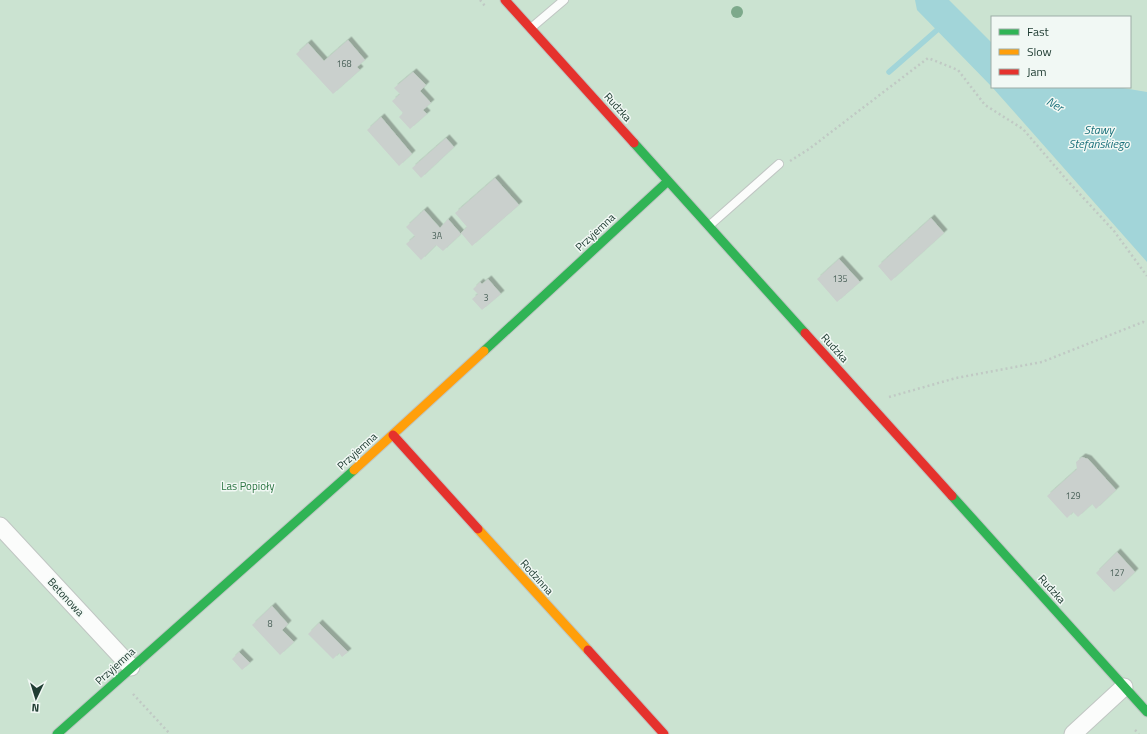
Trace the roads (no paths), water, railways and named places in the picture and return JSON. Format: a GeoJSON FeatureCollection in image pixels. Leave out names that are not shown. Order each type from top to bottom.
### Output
{"type":"FeatureCollection","features":[{"type":"Feature","properties":{"kind":"street","name":"Rudzka"},"geometry":{"type":"LineString","coordinates":[[506,0],[1147,712]]}},
{"type":"Feature","properties":{"kind":"street","name":"Przyjemna"},"geometry":{"type":"LineString","coordinates":[[57,734],[393,435],[668,180]]}},
{"type":"Feature","properties":{"kind":"street","name":"Rodzinna"},"geometry":{"type":"LineString","coordinates":[[393,435],[664,734]]}},
{"type":"Feature","properties":{"kind":"street","name":"Betonowa"},"geometry":{"type":"LineString","coordinates":[[0,526],[125,673]]}},
{"type":"Feature","properties":{"kind":"street"},"geometry":{"type":"LineString","coordinates":[[1073,734],[1124,687]]}},
{"type":"Feature","properties":{"kind":"lane"},"geometry":{"type":"LineString","coordinates":[[531,28],[564,0]]}},
{"type":"Feature","properties":{"kind":"lane"},"geometry":{"type":"LineString","coordinates":[[709,226],[780,164]]}},
{"type":"Feature","properties":{"kind":"water"},"geometry":{"type":"Polygon","coordinates":[[[915,0],[949,0],[991,42],[991,86],[917,10],[915,0]]]}},
{"type":"Feature","properties":{"kind":"water","name":"Stawy Stefańskiego"},"geometry":{"type":"Polygon","coordinates":[[[993,88],[1123,88],[1147,92],[1147,262],[993,88]]]}},
{"type":"Feature","properties":{"kind":"waterway"},"geometry":{"type":"LineString","coordinates":[[889,72],[937,30]]}},
{"type":"Feature","properties":{"kind":"water label","name":"Ner"},"geometry":{"type":"Point","coordinates":[1055,104]}},
{"type":"Feature","properties":{"kind":"park label","name":"Las Popioły"},"geometry":{"type":"Point","coordinates":[248,486]}}]}
